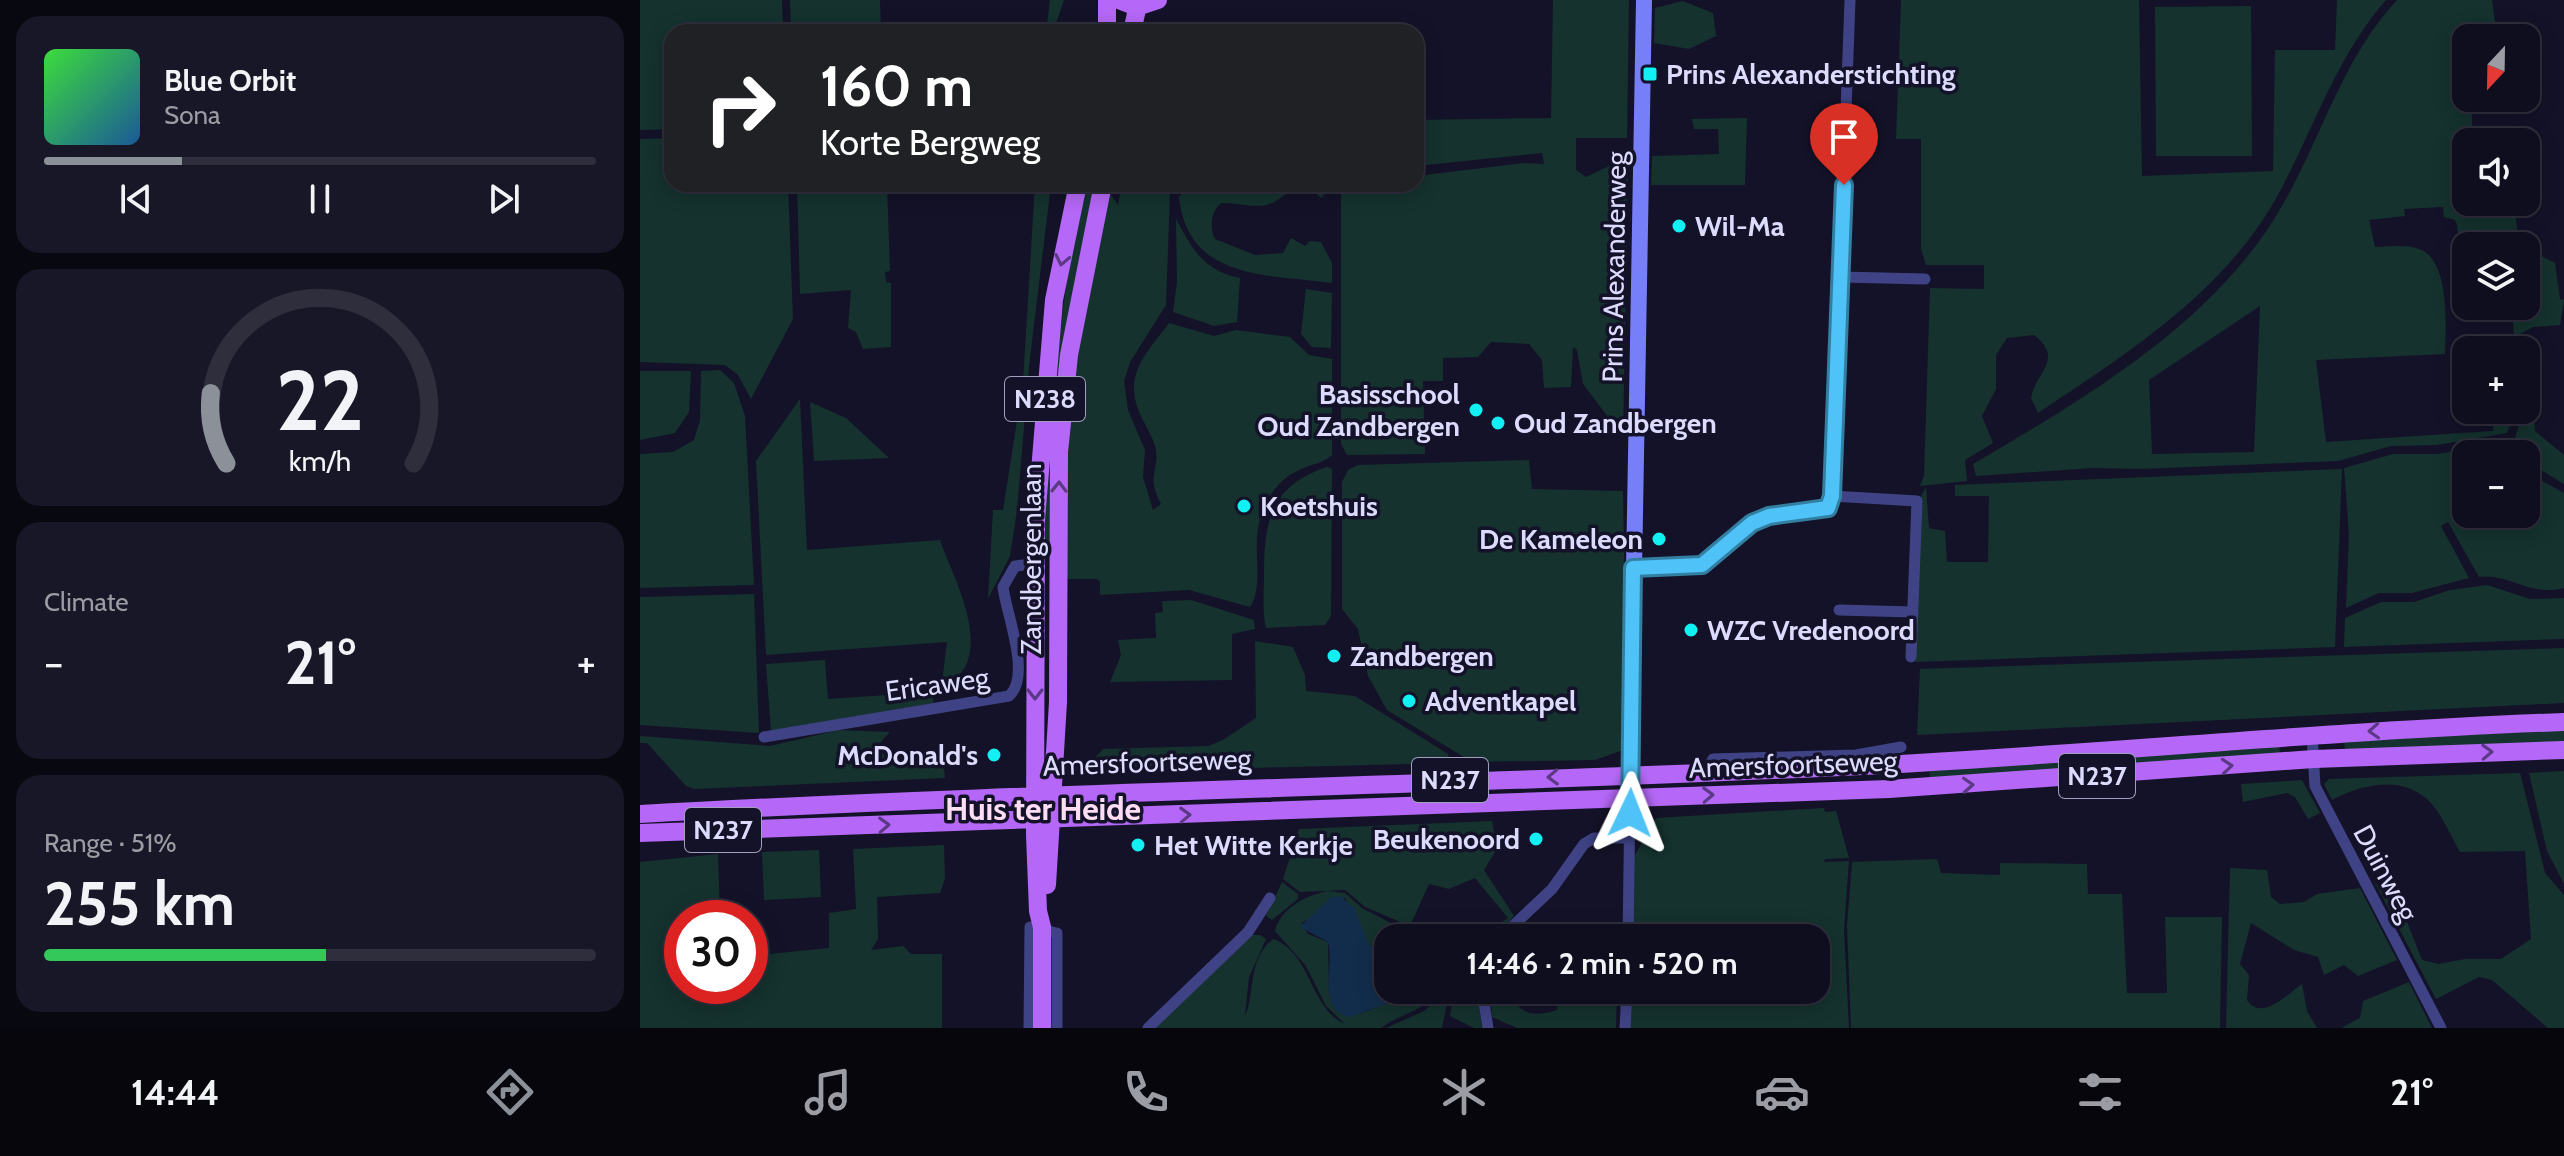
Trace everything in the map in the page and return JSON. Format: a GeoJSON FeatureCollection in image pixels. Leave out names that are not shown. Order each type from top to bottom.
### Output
{"type":"FeatureCollection","features":[{"type":"Feature","properties":{"kind":"main road"},"geometry":{"type":"LineString","coordinates":[[1107,0],[1107,24]]}},
{"type":"Feature","properties":{"kind":"main road"},"geometry":{"type":"LineString","coordinates":[[1120,24],[1136,2]]}},
{"type":"Feature","properties":{"kind":"main road"},"geometry":{"type":"LineString","coordinates":[[1135,24],[1136,2]]}},
{"type":"Feature","properties":{"kind":"main road","name":"Zandbergenlaan"},"geometry":{"type":"LineString","coordinates":[[1044,794],[1034,564],[1052,324],[1077,192]]}},
{"type":"Feature","properties":{"kind":"main road","name":"Zandbergenlaan"},"geometry":{"type":"LineString","coordinates":[[1044,794],[1058,702],[1059,452],[1069,355],[1101,192]]}},
{"type":"Feature","properties":{"kind":"main road"},"geometry":{"type":"LineString","coordinates":[[1034,564],[1058,565]]}},
{"type":"Feature","properties":{"kind":"main road","name":"Amersfoortseweg"},"geometry":{"type":"LineString","coordinates":[[640,814],[1044,794],[1902,764],[2312,734],[2564,722]]}},
{"type":"Feature","properties":{"kind":"main road","name":"Amersfoortseweg"},"geometry":{"type":"LineString","coordinates":[[640,833],[1997,783],[2314,759],[2564,750]]}},
{"type":"Feature","properties":{"kind":"main road","name":"N238"},"geometry":{"type":"LineString","coordinates":[[1042,1028],[1042,927],[1038,911],[1044,794]]}},
{"type":"Feature","properties":{"kind":"street","name":"Prins Alexanderweg"},"geometry":{"type":"LineString","coordinates":[[1630,798],[1644,0]]}},
{"type":"Feature","properties":{"kind":"street"},"geometry":{"type":"LineString","coordinates":[[1633,568],[1702,565],[1752,523],[1769,516],[1828,508],[1832,496],[1850,0]]}},
{"type":"Feature","properties":{"kind":"street"},"geometry":{"type":"LineString","coordinates":[[1841,277],[1925,279]]}},
{"type":"Feature","properties":{"kind":"street"},"geometry":{"type":"LineString","coordinates":[[1832,496],[1917,501],[1911,657]]}},
{"type":"Feature","properties":{"kind":"street","name":"Ericaweg"},"geometry":{"type":"LineString","coordinates":[[764,737],[1009,696],[1016,687],[1016,634],[1003,587],[1015,566],[1034,564]]}},
{"type":"Feature","properties":{"kind":"street"},"geometry":{"type":"LineString","coordinates":[[1839,610],[1913,612]]}},
{"type":"Feature","properties":{"kind":"street","name":"Duinweg"},"geometry":{"type":"LineString","coordinates":[[2312,734],[2315,786],[2441,1028]]}},
{"type":"Feature","properties":{"kind":"street","name":"Amersfoortseweg"},"geometry":{"type":"LineString","coordinates":[[1705,773],[1713,759],[1856,755],[1901,747]]}},
{"type":"Feature","properties":{"kind":"street"},"geometry":{"type":"LineString","coordinates":[[1628,924],[1630,798]]}},
{"type":"Feature","properties":{"kind":"street"},"geometry":{"type":"LineString","coordinates":[[1515,924],[1552,889],[1584,844],[1594,838],[1629,838]]}},
{"type":"Feature","properties":{"kind":"street"},"geometry":{"type":"LineString","coordinates":[[1148,1028],[1248,932],[1270,898]]}},
{"type":"Feature","properties":{"kind":"street"},"geometry":{"type":"LineString","coordinates":[[1029,1028],[1030,927],[1042,927],[1057,933],[1057,1028]]}},
{"type":"Feature","properties":{"kind":"street"},"geometry":{"type":"LineString","coordinates":[[1484,1004],[1488,1028]]}},
{"type":"Feature","properties":{"kind":"street"},"geometry":{"type":"LineString","coordinates":[[1625,1028],[1626,1004]]}},
{"type":"Feature","properties":{"kind":"green space"},"geometry":{"type":"Polygon","coordinates":[[[640,0],[782,0],[783,24],[664,24],[664,129],[640,130],[640,0]]]}},
{"type":"Feature","properties":{"kind":"green space"},"geometry":{"type":"Polygon","coordinates":[[[790,0],[880,0],[881,24],[791,24],[790,0]]]}},
{"type":"Feature","properties":{"kind":"green space"},"geometry":{"type":"Polygon","coordinates":[[[1050,0],[1064,0],[1056,24],[1047,24],[1050,0]]]}},
{"type":"Feature","properties":{"kind":"green space"},"geometry":{"type":"Polygon","coordinates":[[[1553,0],[1629,0],[1627,138],[1576,138],[1576,170],[1586,177],[1609,166],[1628,166],[1623,437],[1583,384],[1577,350],[1573,347],[1571,387],[1544,388],[1542,360],[1529,344],[1491,342],[1478,357],[1443,358],[1443,381],[1423,381],[1425,454],[1347,455],[1341,444],[1341,192],[1424,192],[1424,175],[1524,163],[1544,164],[1542,153],[1424,165],[1424,120],[1551,118],[1553,0]]]}},
{"type":"Feature","properties":{"kind":"green space"},"geometry":{"type":"Polygon","coordinates":[[[1901,0],[2139,0],[2142,176],[2273,171],[2275,50],[2335,50],[2337,0],[2386,0],[2368,23],[2338,73],[2274,202],[2227,266],[2168,321],[2038,413],[2031,398],[2046,366],[2047,352],[2034,335],[2007,338],[1996,355],[1996,389],[1982,416],[1993,443],[1965,460],[1967,481],[1920,486],[1924,476],[1930,288],[1984,289],[1984,265],[1926,265],[1921,249],[1921,139],[1896,139],[1901,0]]]}},
{"type":"Feature","properties":{"kind":"green space"},"geometry":{"type":"Polygon","coordinates":[[[2397,0],[2492,0],[2495,24],[2452,24],[2452,112],[2472,112],[2472,128],[2452,128],[2452,216],[2516,216],[2517,232],[2458,232],[2455,220],[2444,217],[2443,207],[2404,209],[2405,216],[2369,220],[2375,247],[2419,249],[2429,255],[2436,266],[2444,295],[2445,354],[2316,360],[2326,442],[2493,431],[2494,424],[2510,424],[2507,433],[2437,445],[2391,446],[2338,461],[2093,468],[1976,476],[1973,464],[2059,412],[2144,354],[2184,322],[2221,286],[2254,248],[2282,206],[2361,47],[2397,0]],[[2260,306],[2149,380],[2152,454],[2254,452],[2260,306]]]}},
{"type":"Feature","properties":{"kind":"green space"},"geometry":{"type":"Polygon","coordinates":[[[1683,1],[1713,13],[1716,36],[1689,49],[1654,43],[1655,8],[1683,1]]]}},
{"type":"Feature","properties":{"kind":"green space"},"geometry":{"type":"Polygon","coordinates":[[[2251,6],[2252,156],[2156,156],[2155,7],[2251,6]]]}},
{"type":"Feature","properties":{"kind":"green space"},"geometry":{"type":"Polygon","coordinates":[[[1747,118],[1745,185],[1651,185],[1652,156],[1719,154],[1718,129],[1694,129],[1692,119],[1747,118]]]}},
{"type":"Feature","properties":{"kind":"green space"},"geometry":{"type":"Polygon","coordinates":[[[664,138],[664,192],[788,192],[793,319],[751,399],[738,375],[725,365],[640,362],[640,139],[664,138]]]}},
{"type":"Feature","properties":{"kind":"green space"},"geometry":{"type":"Polygon","coordinates":[[[797,192],[887,192],[890,271],[885,272],[886,282],[891,283],[891,347],[863,349],[856,332],[848,328],[851,290],[800,294],[797,192]]]}},
{"type":"Feature","properties":{"kind":"green space"},"geometry":{"type":"Polygon","coordinates":[[[1035,192],[1050,192],[1010,556],[988,599],[993,510],[1003,510],[1023,382],[1035,192]]]}},
{"type":"Feature","properties":{"kind":"green space"},"geometry":{"type":"Polygon","coordinates":[[[1080,192],[1096,192],[1052,541],[1041,542],[1055,363],[1080,192]]]}},
{"type":"Feature","properties":{"kind":"green space"},"geometry":{"type":"Polygon","coordinates":[[[1108,192],[1118,205],[1120,192],[1170,192],[1166,305],[1130,362],[1124,381],[1128,410],[1145,450],[1143,477],[1153,510],[1161,504],[1154,487],[1156,450],[1136,402],[1135,377],[1145,356],[1169,323],[1214,336],[1236,330],[1290,337],[1309,355],[1332,359],[1332,455],[1291,475],[1275,489],[1265,505],[1259,521],[1257,582],[1250,607],[1189,590],[1100,595],[1097,579],[1068,579],[1061,572],[1069,432],[1080,328],[1108,192]]]}},
{"type":"Feature","properties":{"kind":"green space"},"geometry":{"type":"Polygon","coordinates":[[[1183,192],[1289,192],[1266,205],[1222,203],[1213,215],[1213,235],[1215,239],[1255,255],[1283,253],[1291,238],[1305,246],[1310,241],[1321,242],[1332,263],[1332,283],[1258,274],[1214,259],[1198,245],[1186,224],[1179,197],[1183,192]]]}},
{"type":"Feature","properties":{"kind":"green space"},"geometry":{"type":"Polygon","coordinates":[[[1176,219],[1201,258],[1217,270],[1240,278],[1237,322],[1214,326],[1173,312],[1177,282],[1176,219]]]}},
{"type":"Feature","properties":{"kind":"green space"},"geometry":{"type":"Polygon","coordinates":[[[2540,255],[2555,263],[2560,299],[2564,300],[2560,325],[2533,327],[2514,336],[2513,320],[2540,320],[2540,255]]]}},
{"type":"Feature","properties":{"kind":"green space"},"geometry":{"type":"Polygon","coordinates":[[[1306,289],[1332,293],[1331,348],[1312,347],[1301,334],[1306,289]]]}},
{"type":"Feature","properties":{"kind":"green space"},"geometry":{"type":"Polygon","coordinates":[[[720,370],[734,383],[745,416],[754,585],[640,588],[640,454],[673,452],[694,440],[700,420],[701,371],[720,370]]]}},
{"type":"Feature","properties":{"kind":"green space"},"geometry":{"type":"Polygon","coordinates":[[[640,371],[691,371],[689,412],[675,433],[640,440],[640,371]]]}},
{"type":"Feature","properties":{"kind":"green space"},"geometry":{"type":"Polygon","coordinates":[[[800,399],[807,550],[940,540],[968,617],[970,648],[961,673],[940,698],[947,642],[766,655],[756,461],[800,399]]]}},
{"type":"Feature","properties":{"kind":"green space"},"geometry":{"type":"Polygon","coordinates":[[[810,402],[846,418],[889,458],[814,461],[810,402]]]}},
{"type":"Feature","properties":{"kind":"green space"},"geometry":{"type":"Polygon","coordinates":[[[2520,424],[2534,424],[2535,431],[2564,455],[2564,484],[2540,469],[2540,440],[2515,438],[2520,424]]]}},
{"type":"Feature","properties":{"kind":"green space"},"geometry":{"type":"Polygon","coordinates":[[[2452,452],[2452,528],[2540,528],[2540,480],[2564,493],[2564,588],[2541,590],[2500,578],[2479,577],[2448,522],[2441,526],[2469,578],[2412,593],[2379,593],[2346,608],[2349,534],[2344,468],[2393,454],[2452,452]]]}},
{"type":"Feature","properties":{"kind":"green space"},"geometry":{"type":"Polygon","coordinates":[[[1529,460],[1532,489],[1623,491],[1626,665],[1623,750],[1595,760],[1472,762],[1387,710],[1368,676],[1358,629],[1342,609],[1342,482],[1348,470],[1358,465],[1529,460]]]}},
{"type":"Feature","properties":{"kind":"green space"},"geometry":{"type":"Polygon","coordinates":[[[1327,467],[1332,469],[1331,616],[1325,625],[1266,628],[1264,558],[1274,509],[1293,485],[1327,467]]]}},
{"type":"Feature","properties":{"kind":"green space"},"geometry":{"type":"Polygon","coordinates":[[[2342,469],[2335,647],[1915,662],[1916,506],[1926,487],[1929,528],[1945,531],[1947,562],[1988,562],[1989,496],[1955,496],[1955,485],[2342,469]]]}},
{"type":"Feature","properties":{"kind":"green space"},"geometry":{"type":"Polygon","coordinates":[[[2487,585],[2530,599],[2564,598],[2564,639],[2344,647],[2345,618],[2381,602],[2414,602],[2450,590],[2487,585]]]}},
{"type":"Feature","properties":{"kind":"green space"},"geometry":{"type":"Polygon","coordinates":[[[754,594],[759,733],[640,725],[640,597],[754,594]]]}},
{"type":"Feature","properties":{"kind":"green space"},"geometry":{"type":"Polygon","coordinates":[[[1191,600],[1254,620],[1255,629],[1232,634],[1232,680],[1110,682],[1121,655],[1118,640],[1156,638],[1155,613],[1163,612],[1162,601],[1191,600]]]}},
{"type":"Feature","properties":{"kind":"green space"},"geometry":{"type":"Polygon","coordinates":[[[1255,641],[1293,647],[1305,675],[1306,691],[1355,696],[1448,754],[1450,763],[1097,772],[1095,758],[1103,749],[1208,746],[1256,718],[1255,641]]]}},
{"type":"Feature","properties":{"kind":"green space"},"geometry":{"type":"Polygon","coordinates":[[[2564,648],[2564,703],[1917,735],[1920,669],[2564,648]]]}},
{"type":"Feature","properties":{"kind":"green space"},"geometry":{"type":"Polygon","coordinates":[[[825,660],[828,699],[933,692],[933,703],[771,732],[766,664],[825,660]]]}},
{"type":"Feature","properties":{"kind":"green space"},"geometry":{"type":"Polygon","coordinates":[[[2564,728],[2564,744],[2345,752],[2344,741],[2564,728]]]}},
{"type":"Feature","properties":{"kind":"green space"},"geometry":{"type":"Polygon","coordinates":[[[839,730],[890,732],[882,740],[880,750],[886,757],[909,766],[944,767],[945,778],[694,789],[686,786],[647,743],[640,743],[640,736],[770,746],[839,730]]]}},
{"type":"Feature","properties":{"kind":"green space"},"geometry":{"type":"Polygon","coordinates":[[[2279,741],[2280,755],[1930,781],[1929,768],[2279,741]]]}},
{"type":"Feature","properties":{"kind":"green space"},"geometry":{"type":"Polygon","coordinates":[[[2564,771],[2564,884],[2547,851],[2529,773],[2564,771]]]}},
{"type":"Feature","properties":{"kind":"green space"},"geometry":{"type":"Polygon","coordinates":[[[2520,773],[2545,873],[2564,895],[2564,1028],[2548,1028],[2492,980],[2479,977],[2436,999],[2374,881],[2406,919],[2422,960],[2438,964],[2465,959],[2501,959],[2531,939],[2525,851],[2460,852],[2431,803],[2408,788],[2369,786],[2332,800],[2324,784],[2329,779],[2520,773]]]}},
{"type":"Feature","properties":{"kind":"green space"},"geometry":{"type":"Polygon","coordinates":[[[2302,780],[2320,813],[2308,819],[2295,797],[2287,793],[2243,802],[2241,784],[2302,780]]]}},
{"type":"Feature","properties":{"kind":"green space"},"geometry":{"type":"Polygon","coordinates":[[[1824,808],[1825,812],[1836,811],[1849,858],[1825,859],[1824,862],[1849,861],[1844,930],[1849,1028],[1629,1028],[1630,1004],[1830,1004],[1830,924],[1632,924],[1634,857],[1656,818],[1824,808]]]}},
{"type":"Feature","properties":{"kind":"green space"},"geometry":{"type":"Polygon","coordinates":[[[1492,821],[1497,849],[1484,870],[1514,916],[1506,924],[1499,924],[1508,918],[1475,878],[1449,889],[1429,884],[1411,924],[1365,907],[1345,890],[1300,892],[1283,879],[1299,829],[1492,821]]]}},
{"type":"Feature","properties":{"kind":"green space"},"geometry":{"type":"Polygon","coordinates":[[[944,845],[945,879],[940,893],[877,897],[878,939],[871,950],[903,946],[911,954],[942,954],[942,1028],[640,1028],[640,862],[718,854],[719,900],[664,900],[664,1004],[768,1004],[768,954],[829,948],[829,913],[856,909],[853,849],[944,845]]]}},
{"type":"Feature","properties":{"kind":"green space"},"geometry":{"type":"Polygon","coordinates":[[[819,850],[821,897],[764,900],[762,852],[819,850]]]}},
{"type":"Feature","properties":{"kind":"green space"},"geometry":{"type":"Polygon","coordinates":[[[1937,859],[1941,873],[2000,875],[2000,863],[2087,864],[2088,894],[2122,894],[2127,993],[2167,993],[2165,917],[2222,917],[2220,1028],[1851,1028],[1847,926],[1852,862],[1937,859]]]}},
{"type":"Feature","properties":{"kind":"green space"},"geometry":{"type":"Polygon","coordinates":[[[2230,868],[2267,870],[2271,897],[2280,904],[2304,902],[2317,894],[2360,888],[2397,960],[2358,976],[2344,965],[2324,975],[2318,957],[2294,950],[2251,923],[2240,964],[2249,975],[2247,1000],[2253,1006],[2267,1007],[2302,984],[2307,1011],[2317,1028],[2226,1028],[2230,868]]]}},
{"type":"Feature","properties":{"kind":"green space"},"geometry":{"type":"Polygon","coordinates":[[[1282,882],[1298,894],[1298,899],[1272,920],[1266,916],[1282,882]]]}},
{"type":"Feature","properties":{"kind":"green space"},"geometry":{"type":"Polygon","coordinates":[[[1328,891],[1345,893],[1362,908],[1393,924],[1374,924],[1374,948],[1368,943],[1345,898],[1302,923],[1308,934],[1328,942],[1329,993],[1338,1011],[1351,1015],[1386,1004],[1425,1004],[1381,1028],[1154,1028],[1250,935],[1260,935],[1266,939],[1249,977],[1245,1016],[1259,956],[1274,939],[1296,957],[1324,1007],[1345,1024],[1326,1006],[1306,966],[1275,931],[1289,909],[1311,896],[1328,891]]]}},
{"type":"Feature","properties":{"kind":"green space"},"geometry":{"type":"Polygon","coordinates":[[[2409,982],[2432,1028],[2341,1028],[2360,1018],[2363,1001],[2409,982]]]}},
{"type":"Feature","properties":{"kind":"green space"},"geometry":{"type":"Polygon","coordinates":[[[1432,1004],[1447,1004],[1442,1028],[1386,1028],[1424,1011],[1432,1004]]]}},
{"type":"Feature","properties":{"kind":"green space"},"geometry":{"type":"Polygon","coordinates":[[[1452,1004],[1479,1004],[1482,1028],[1474,1028],[1450,1016],[1452,1004]]]}},
{"type":"Feature","properties":{"kind":"green space"},"geometry":{"type":"Polygon","coordinates":[[[1491,1004],[1516,1004],[1526,1012],[1539,1014],[1557,1010],[1558,1004],[1617,1004],[1616,1028],[1517,1028],[1492,1017],[1491,1004]]]}},
{"type":"Feature","properties":{"kind":"water"},"geometry":{"type":"Polygon","coordinates":[[[1340,896],[1354,908],[1368,943],[1374,948],[1374,1004],[1386,1004],[1350,1017],[1333,1006],[1330,997],[1328,942],[1300,927],[1330,898],[1340,896]]]}},
{"type":"Feature","properties":{"kind":"place","name":"Prins Alexanderstichting"},"geometry":{"type":"Point","coordinates":[1650,74]}},
{"type":"Feature","properties":{"kind":"place","name":"Wil-Ma"},"geometry":{"type":"Point","coordinates":[1679,226]}},
{"type":"Feature","properties":{"kind":"place","name":"Basisschool Oud Zandbergen"},"geometry":{"type":"Point","coordinates":[1476,410]}},
{"type":"Feature","properties":{"kind":"place","name":"Oud Zandbergen"},"geometry":{"type":"Point","coordinates":[1498,423]}},
{"type":"Feature","properties":{"kind":"place","name":"Koetshuis"},"geometry":{"type":"Point","coordinates":[1244,506]}},
{"type":"Feature","properties":{"kind":"place","name":"De Kameleon"},"geometry":{"type":"Point","coordinates":[1659,539]}},
{"type":"Feature","properties":{"kind":"place","name":"WZC Vredenoord"},"geometry":{"type":"Point","coordinates":[1691,630]}},
{"type":"Feature","properties":{"kind":"place","name":"Zandbergen"},"geometry":{"type":"Point","coordinates":[1334,656]}},
{"type":"Feature","properties":{"kind":"place","name":"Adventkapel"},"geometry":{"type":"Point","coordinates":[1409,701]}},
{"type":"Feature","properties":{"kind":"place","name":"McDonald's"},"geometry":{"type":"Point","coordinates":[994,755]}},
{"type":"Feature","properties":{"kind":"place","name":"Beukenoord"},"geometry":{"type":"Point","coordinates":[1536,839]}},
{"type":"Feature","properties":{"kind":"place","name":"Het Witte Kerkje"},"geometry":{"type":"Point","coordinates":[1138,845]}},
{"type":"Feature","properties":{"kind":"district","name":"Huis ter Heide"},"geometry":{"type":"Point","coordinates":[1043,808]}},
{"type":"Feature","properties":{"kind":"route"},"geometry":{"type":"LineString","coordinates":[[1630,813],[1633,568],[1702,565],[1752,523],[1769,516],[1828,508],[1832,496],[1844,185]]}}]}
